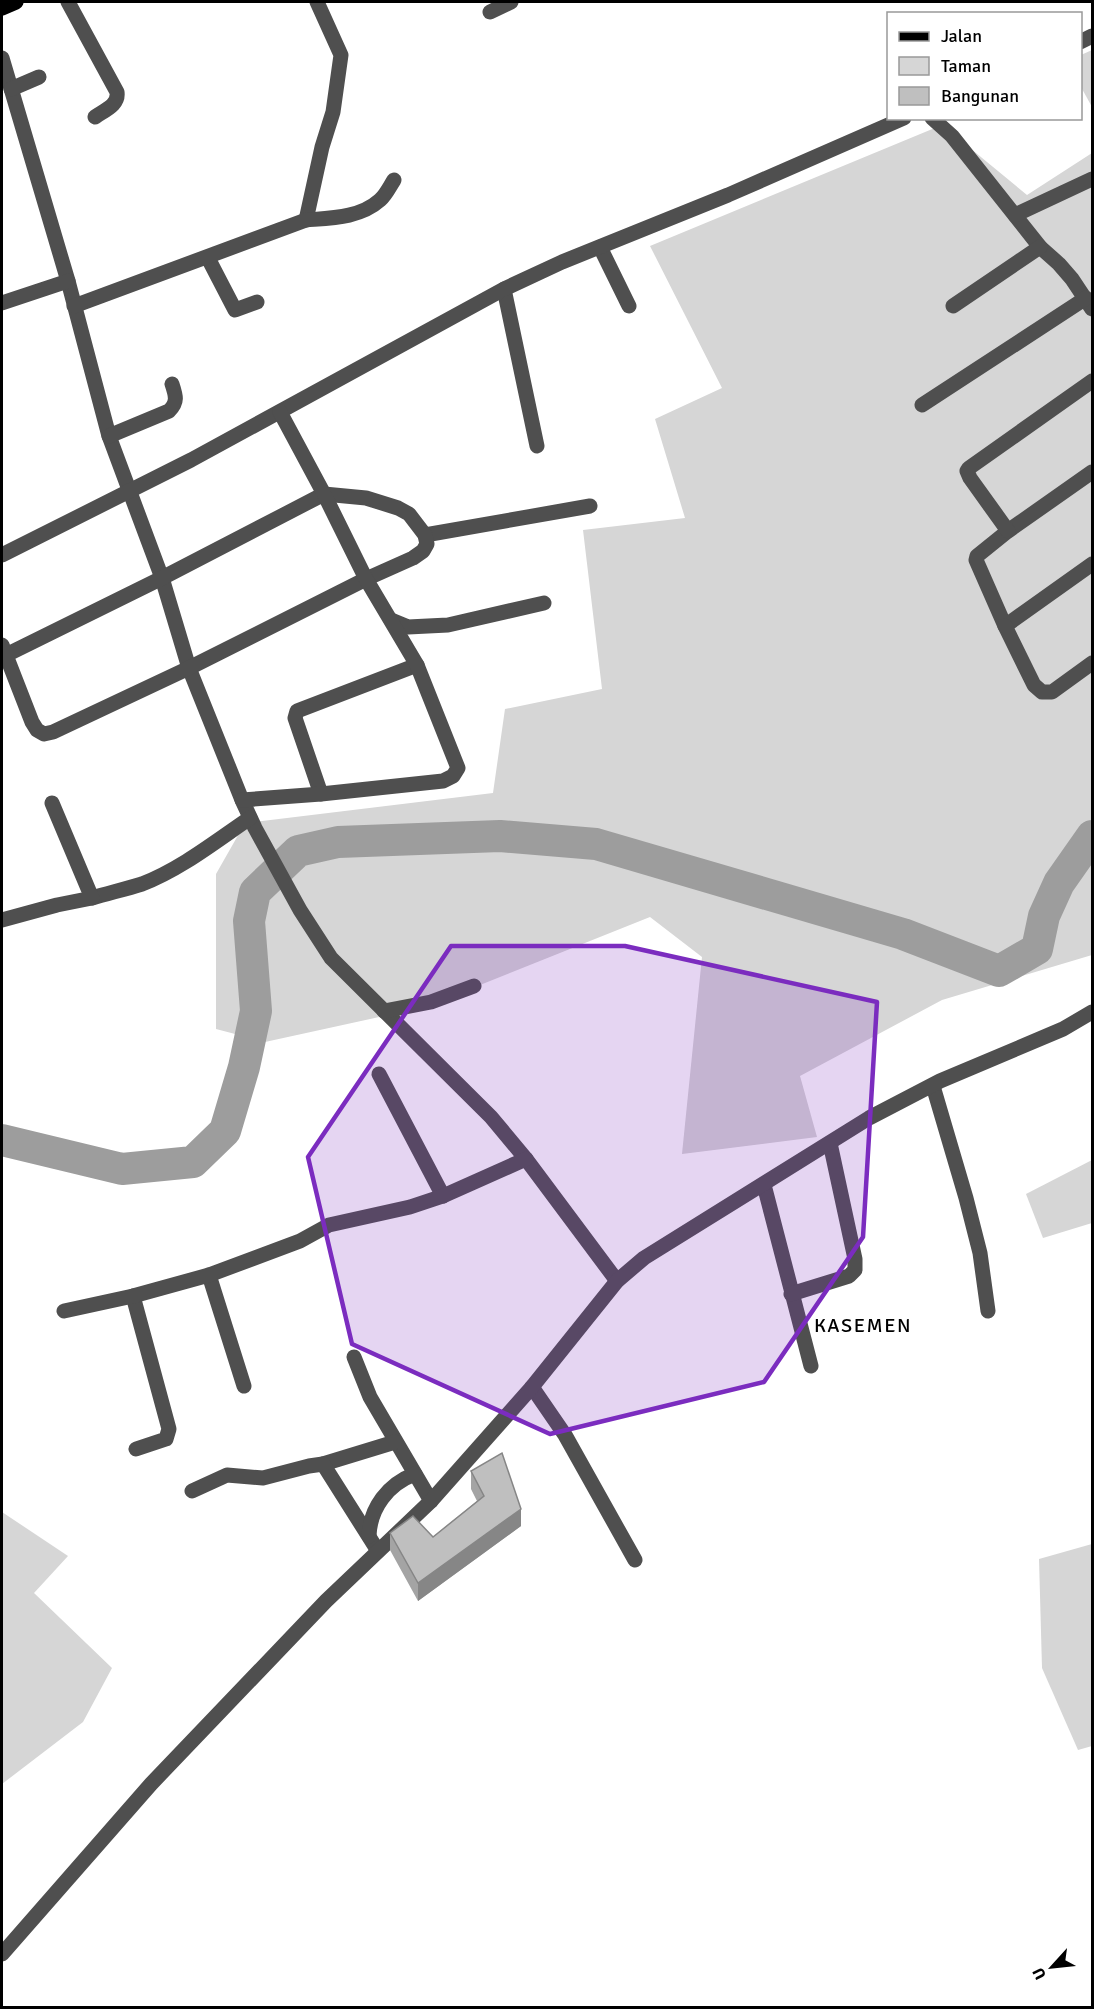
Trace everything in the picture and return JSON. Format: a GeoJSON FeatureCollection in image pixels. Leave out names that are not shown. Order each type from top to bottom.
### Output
{"type":"FeatureCollection","features":[{"type":"Feature","properties":{"kind":"main road"},"geometry":{"type":"LineString","coordinates":[[2,8],[16,2]]}},
{"type":"Feature","properties":{"kind":"street"},"geometry":{"type":"LineString","coordinates":[[68,2],[117,92],[116,103],[95,117]]}},
{"type":"Feature","properties":{"kind":"street"},"geometry":{"type":"LineString","coordinates":[[306,220],[322,147],[333,112],[341,55],[317,2]]}},
{"type":"Feature","properties":{"kind":"street"},"geometry":{"type":"LineString","coordinates":[[490,12],[511,2]]}},
{"type":"Feature","properties":{"kind":"street"},"geometry":{"type":"LineString","coordinates":[[2,58],[68,281],[109,436],[162,578],[189,668],[253,823],[300,910],[331,958],[492,1117],[617,1281]]}},
{"type":"Feature","properties":{"kind":"street"},"geometry":{"type":"LineString","coordinates":[[11,88],[39,77]]}},
{"type":"Feature","properties":{"kind":"street"},"geometry":{"type":"LineString","coordinates":[[2,555],[280,412],[504,289],[899,120]]}},
{"type":"Feature","properties":{"kind":"street"},"geometry":{"type":"LineString","coordinates":[[922,405],[1089,304],[1059,264],[1040,247],[952,136],[934,120]]}},
{"type":"Feature","properties":{"kind":"street"},"geometry":{"type":"LineString","coordinates":[[1014,215],[1092,179]]}},
{"type":"Feature","properties":{"kind":"street"},"geometry":{"type":"LineString","coordinates":[[74,306],[306,220],[334,218],[360,212],[381,200],[394,180]]}},
{"type":"Feature","properties":{"kind":"street"},"geometry":{"type":"LineString","coordinates":[[953,306],[1040,247]]}},
{"type":"Feature","properties":{"kind":"street"},"geometry":{"type":"LineString","coordinates":[[600,248],[629,306]]}},
{"type":"Feature","properties":{"kind":"street"},"geometry":{"type":"LineString","coordinates":[[208,258],[233,308],[238,310],[257,302]]}},
{"type":"Feature","properties":{"kind":"street"},"geometry":{"type":"LineString","coordinates":[[2,303],[68,281]]}},
{"type":"Feature","properties":{"kind":"street"},"geometry":{"type":"LineString","coordinates":[[504,289],[537,446]]}},
{"type":"Feature","properties":{"kind":"street"},"geometry":{"type":"LineString","coordinates":[[1008,531],[967,471],[1092,381]]}},
{"type":"Feature","properties":{"kind":"street"},"geometry":{"type":"LineString","coordinates":[[109,436],[169,411],[175,405],[176,396],[171,384]]}},
{"type":"Feature","properties":{"kind":"street"},"geometry":{"type":"LineString","coordinates":[[242,800],[443,781],[453,776],[458,768],[417,665],[366,579],[280,412]]}},
{"type":"Feature","properties":{"kind":"street"},"geometry":{"type":"LineString","coordinates":[[1092,472],[1008,531],[977,556],[976,560],[1034,685],[1042,692],[1052,692],[1092,663]]}},
{"type":"Feature","properties":{"kind":"street"},"geometry":{"type":"LineString","coordinates":[[324,494],[366,498],[398,508],[409,514],[425,535],[427,544],[423,551],[412,558],[189,668],[62,728],[44,734],[37,730],[32,722],[4,650],[162,578],[324,494]]}},
{"type":"Feature","properties":{"kind":"street"},"geometry":{"type":"LineString","coordinates":[[425,535],[590,506]]}},
{"type":"Feature","properties":{"kind":"street"},"geometry":{"type":"LineString","coordinates":[[1005,626],[1092,564]]}},
{"type":"Feature","properties":{"kind":"street"},"geometry":{"type":"LineString","coordinates":[[391,621],[408,627],[448,625],[544,603]]}},
{"type":"Feature","properties":{"kind":"street"},"geometry":{"type":"LineString","coordinates":[[321,794],[295,718],[297,711],[417,665]]}},
{"type":"Feature","properties":{"kind":"street"},"geometry":{"type":"LineString","coordinates":[[52,803],[92,898]]}},
{"type":"Feature","properties":{"kind":"street"},"geometry":{"type":"LineString","coordinates":[[2,920],[142,884],[253,823]]}},
{"type":"Feature","properties":{"kind":"street"},"geometry":{"type":"LineString","coordinates":[[384,1011],[431,1002],[474,986]]}},
{"type":"Feature","properties":{"kind":"street"},"geometry":{"type":"LineString","coordinates":[[2,1954],[151,1784],[326,1601],[431,1500],[532,1387],[617,1281],[645,1258],[869,1118],[933,1086],[1063,1029],[1092,1012]]}},
{"type":"Feature","properties":{"kind":"street"},"geometry":{"type":"LineString","coordinates":[[379,1074],[443,1196]]}},
{"type":"Feature","properties":{"kind":"street"},"geometry":{"type":"LineString","coordinates":[[933,1086],[980,1253],[988,1311]]}},
{"type":"Feature","properties":{"kind":"street"},"geometry":{"type":"LineString","coordinates":[[791,1294],[849,1275],[855,1270],[855,1259],[830,1143]]}},
{"type":"Feature","properties":{"kind":"street"},"geometry":{"type":"LineString","coordinates":[[63,1311],[133,1296],[209,1275],[300,1241],[329,1225],[410,1207],[443,1196],[526,1159]]}},
{"type":"Feature","properties":{"kind":"street"},"geometry":{"type":"LineString","coordinates":[[764,1185],[791,1294],[812,1366]]}},
{"type":"Feature","properties":{"kind":"street"},"geometry":{"type":"LineString","coordinates":[[209,1275],[244,1386]]}},
{"type":"Feature","properties":{"kind":"street"},"geometry":{"type":"LineString","coordinates":[[133,1296],[169,1429],[166,1439],[136,1449]]}},
{"type":"Feature","properties":{"kind":"street"},"geometry":{"type":"LineString","coordinates":[[354,1357],[370,1397],[431,1500]]}},
{"type":"Feature","properties":{"kind":"street"},"geometry":{"type":"LineString","coordinates":[[532,1387],[577,1455],[635,1560]]}},
{"type":"Feature","properties":{"kind":"street"},"geometry":{"type":"LineString","coordinates":[[192,1491],[227,1475],[263,1478],[323,1464],[395,1442]]}},
{"type":"Feature","properties":{"kind":"street"},"geometry":{"type":"LineString","coordinates":[[323,1464],[378,1551]]}},
{"type":"Feature","properties":{"kind":"street"},"geometry":{"type":"LineString","coordinates":[[369,1536],[369,1524],[384,1495],[402,1479],[415,1474]]}},
{"type":"Feature","properties":{"kind":"highlighted area"},"geometry":{"type":"Polygon","coordinates":[[[451,946],[625,946],[877,1002],[863,1237],[764,1382],[550,1434],[352,1344],[308,1157],[451,946]]]}},
{"type":"Feature","properties":{"kind":"green space"},"geometry":{"type":"Polygon","coordinates":[[[1092,50],[1092,107],[1082,89],[1082,55],[1092,50]]]}},
{"type":"Feature","properties":{"kind":"green space"},"geometry":{"type":"Polygon","coordinates":[[[942,125],[1027,195],[1092,153],[1092,955],[942,1000],[800,1076],[817,1137],[682,1154],[702,957],[650,917],[425,1007],[265,1042],[216,1029],[216,874],[245,823],[493,793],[505,709],[602,689],[583,530],[685,518],[655,419],[722,388],[650,246],[942,125]]]}},
{"type":"Feature","properties":{"kind":"green space"},"geometry":{"type":"Polygon","coordinates":[[[1092,1160],[1092,1223],[1043,1238],[1026,1194],[1092,1160]]]}},
{"type":"Feature","properties":{"kind":"green space"},"geometry":{"type":"Polygon","coordinates":[[[2,1512],[68,1556],[34,1593],[112,1668],[83,1722],[2,1784],[2,1512]]]}},
{"type":"Feature","properties":{"kind":"green space"},"geometry":{"type":"Polygon","coordinates":[[[1092,1544],[1092,1746],[1078,1750],[1042,1668],[1039,1559],[1092,1544]]]}},
{"type":"Feature","properties":{"kind":"building"},"geometry":{"type":"Polygon","coordinates":[[[502,1453],[521,1509],[418,1583],[390,1533],[413,1516],[433,1537],[484,1496],[471,1471],[502,1453]]]}},
{"type":"Feature","properties":{"kind":"waterway"},"geometry":{"type":"LineString","coordinates":[[2,1140],[122,1169],[193,1162],[225,1131],[244,1067],[256,1011],[249,921],[255,892],[298,851],[338,842],[500,836],[596,844],[903,934],[999,971],[1037,949],[1044,916],[1059,883],[1092,836]]}},
{"type":"Feature","properties":{"kind":"district","name":"KASEMEN"},"geometry":{"type":"Point","coordinates":[863,1325]}}]}
